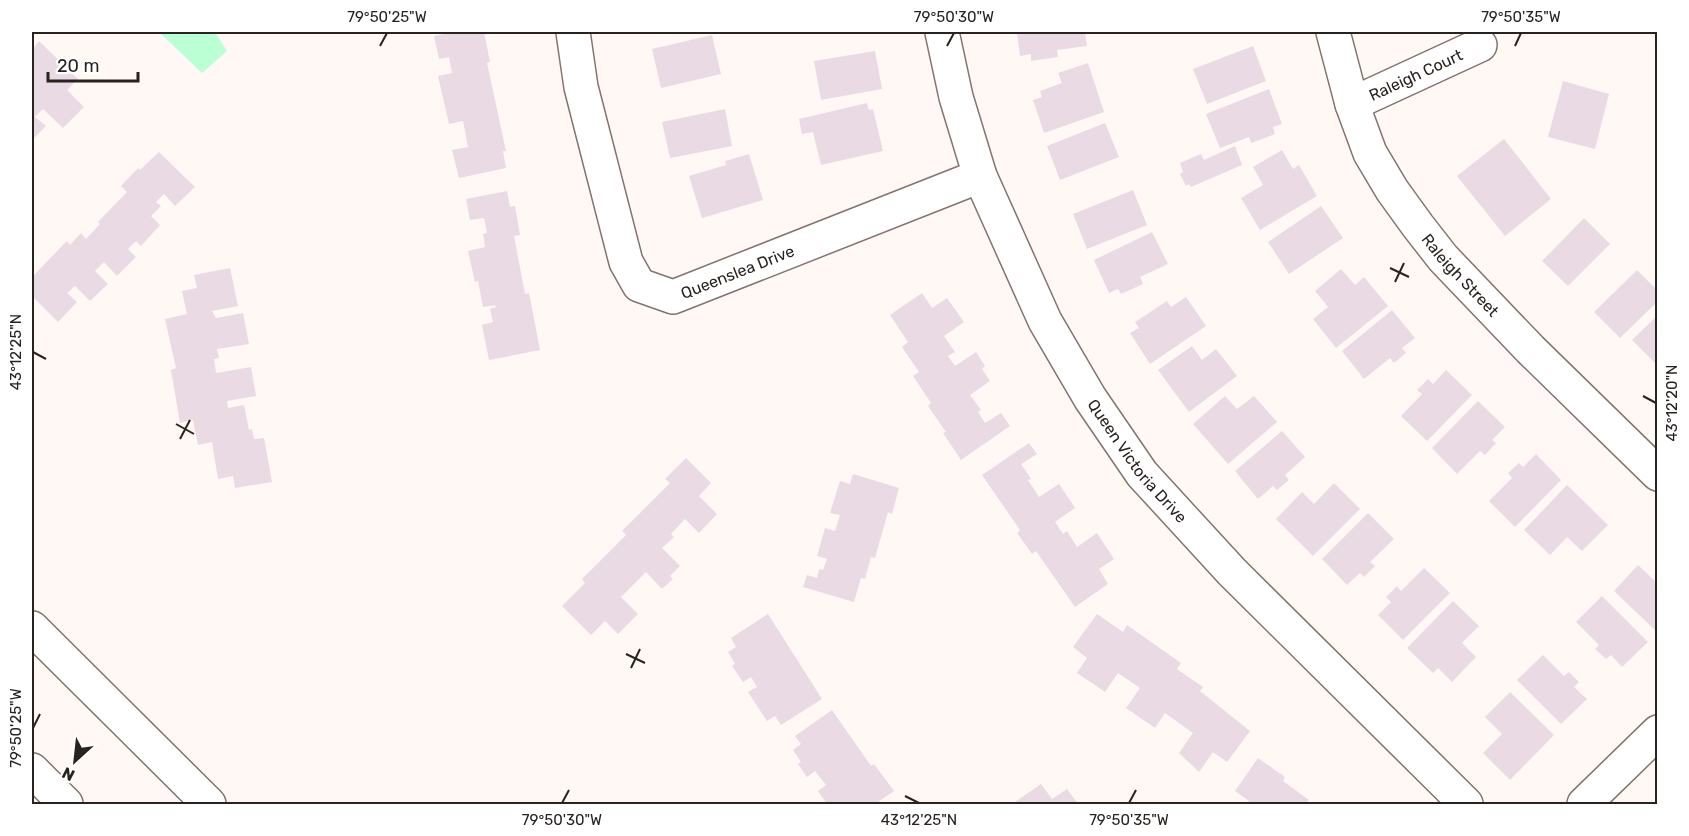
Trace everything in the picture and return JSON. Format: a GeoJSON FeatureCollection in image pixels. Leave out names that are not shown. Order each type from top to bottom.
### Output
{"type":"FeatureCollection","features":[{"type":"Feature","properties":{"kind":"main road","name":"Queenslea Drive"},"geometry":{"type":"LineString","coordinates":[[573,32],[581,87],[626,262],[639,285],[673,297],[980,176]]}},
{"type":"Feature","properties":{"kind":"main road","name":"Queen Victoria Drive"},"geometry":{"type":"LineString","coordinates":[[942,32],[956,97],[980,176],[1045,321],[1090,398],[1142,474],[1232,572],[1466,804]]}},
{"type":"Feature","properties":{"kind":"main road","name":"Raleigh Street"},"geometry":{"type":"LineString","coordinates":[[1333,32],[1352,104],[1370,153],[1392,190],[1418,226],[1443,258],[1531,350],[1658,474]]}},
{"type":"Feature","properties":{"kind":"main road","name":"Raleigh Court"},"geometry":{"type":"LineString","coordinates":[[1352,104],[1480,45]]}},
{"type":"Feature","properties":{"kind":"main road"},"geometry":{"type":"LineString","coordinates":[[32,628],[209,804]]}},
{"type":"Feature","properties":{"kind":"main road"},"geometry":{"type":"LineString","coordinates":[[1584,804],[1658,732]]}},
{"type":"Feature","properties":{"kind":"main road"},"geometry":{"type":"LineString","coordinates":[[32,770],[66,804]]}},
{"type":"Feature","properties":{"kind":"green space"},"geometry":{"type":"Polygon","coordinates":[[[159,32],[215,32],[227,51],[202,73],[159,32]]]}},
{"type":"Feature","properties":{"kind":"building"},"geometry":{"type":"Polygon","coordinates":[[[448,32],[484,32],[490,62],[487,63],[506,151],[503,151],[506,168],[459,178],[452,150],[468,147],[463,121],[449,124],[438,76],[452,73],[449,57],[439,59],[434,36],[448,32]]]}},
{"type":"Feature","properties":{"kind":"building"},"geometry":{"type":"Polygon","coordinates":[[[1017,32],[1085,32],[1087,46],[1057,50],[1058,57],[1031,61],[1031,54],[1020,56],[1017,32]]]}},
{"type":"Feature","properties":{"kind":"building"},"geometry":{"type":"Polygon","coordinates":[[[712,35],[721,74],[661,88],[652,49],[712,35]]]}},
{"type":"Feature","properties":{"kind":"building"},"geometry":{"type":"Polygon","coordinates":[[[39,41],[78,79],[67,90],[84,107],[63,128],[43,109],[35,117],[46,126],[32,140],[32,50],[39,41]]]}},
{"type":"Feature","properties":{"kind":"building"},"geometry":{"type":"Polygon","coordinates":[[[1253,46],[1266,81],[1207,104],[1193,69],[1253,46]]]}},
{"type":"Feature","properties":{"kind":"building"},"geometry":{"type":"Polygon","coordinates":[[[875,51],[882,89],[821,100],[814,61],[875,51]]]}},
{"type":"Feature","properties":{"kind":"building"},"geometry":{"type":"Polygon","coordinates":[[[1088,63],[1104,112],[1044,133],[1033,100],[1042,97],[1040,91],[1062,83],[1058,73],[1088,63]]]}},
{"type":"Feature","properties":{"kind":"building"},"geometry":{"type":"Polygon","coordinates":[[[1563,81],[1609,94],[1595,149],[1548,137],[1563,81]]]}},
{"type":"Feature","properties":{"kind":"building"},"geometry":{"type":"Polygon","coordinates":[[[1269,89],[1282,124],[1273,127],[1275,134],[1251,143],[1249,137],[1220,148],[1206,114],[1269,89]]]}},
{"type":"Feature","properties":{"kind":"building"},"geometry":{"type":"Polygon","coordinates":[[[867,103],[869,110],[873,109],[883,151],[821,165],[813,132],[802,134],[799,119],[867,103]]]}},
{"type":"Feature","properties":{"kind":"building"},"geometry":{"type":"Polygon","coordinates":[[[725,109],[732,146],[670,158],[662,122],[725,109]]]}},
{"type":"Feature","properties":{"kind":"building"},"geometry":{"type":"Polygon","coordinates":[[[1105,123],[1119,157],[1060,180],[1047,146],[1105,123]]]}},
{"type":"Feature","properties":{"kind":"building"},"geometry":{"type":"Polygon","coordinates":[[[1504,139],[1551,199],[1505,236],[1457,176],[1504,139]]]}},
{"type":"Feature","properties":{"kind":"building"},"geometry":{"type":"Polygon","coordinates":[[[1235,146],[1242,165],[1191,187],[1189,184],[1186,186],[1180,174],[1183,172],[1180,163],[1201,154],[1204,160],[1235,146]]]}},
{"type":"Feature","properties":{"kind":"building"},"geometry":{"type":"Polygon","coordinates":[[[1282,150],[1293,169],[1299,165],[1317,196],[1260,230],[1241,198],[1263,185],[1253,167],[1282,150]]]}},
{"type":"Feature","properties":{"kind":"building"},"geometry":{"type":"Polygon","coordinates":[[[159,152],[195,187],[175,206],[164,194],[156,202],[161,206],[151,216],[160,225],[141,246],[136,241],[128,249],[136,257],[117,276],[104,262],[95,271],[108,284],[90,301],[75,286],[67,293],[77,302],[58,322],[32,296],[32,277],[67,241],[70,245],[81,233],[86,239],[100,224],[98,222],[127,192],[121,186],[138,168],[140,170],[159,152]]]}},
{"type":"Feature","properties":{"kind":"building"},"geometry":{"type":"Polygon","coordinates":[[[749,154],[763,200],[702,218],[689,176],[726,165],[725,161],[749,154]]]}},
{"type":"Feature","properties":{"kind":"building"},"geometry":{"type":"Polygon","coordinates":[[[1133,190],[1147,225],[1087,249],[1073,214],[1133,190]]]}},
{"type":"Feature","properties":{"kind":"building"},"geometry":{"type":"Polygon","coordinates":[[[507,191],[510,207],[515,206],[520,235],[514,236],[525,294],[529,293],[540,350],[489,360],[482,325],[493,322],[490,309],[496,307],[495,305],[483,307],[478,281],[475,282],[468,251],[485,247],[483,234],[487,233],[484,218],[470,220],[466,199],[507,191]]]}},
{"type":"Feature","properties":{"kind":"building"},"geometry":{"type":"Polygon","coordinates":[[[1321,206],[1343,238],[1289,274],[1268,242],[1321,206]]]}},
{"type":"Feature","properties":{"kind":"building"},"geometry":{"type":"Polygon","coordinates":[[[1584,218],[1610,244],[1568,286],[1542,261],[1584,218]]]}},
{"type":"Feature","properties":{"kind":"building"},"geometry":{"type":"Polygon","coordinates":[[[1152,232],[1168,264],[1140,277],[1143,284],[1121,294],[1118,289],[1109,293],[1094,260],[1152,232]]]}},
{"type":"Feature","properties":{"kind":"building"},"geometry":{"type":"Polygon","coordinates":[[[230,268],[238,306],[212,311],[216,318],[243,313],[249,344],[217,349],[219,358],[214,359],[216,373],[251,367],[256,396],[227,401],[228,408],[244,405],[249,430],[252,429],[254,439],[264,438],[272,482],[235,488],[233,476],[218,479],[212,442],[198,445],[193,420],[180,423],[171,370],[176,368],[165,319],[187,314],[182,291],[197,288],[194,275],[230,268]]]}},
{"type":"Feature","properties":{"kind":"building"},"geometry":{"type":"Polygon","coordinates":[[[1341,269],[1355,285],[1364,277],[1388,306],[1336,348],[1313,319],[1328,307],[1315,291],[1341,269]]]}},
{"type":"Feature","properties":{"kind":"building"},"geometry":{"type":"Polygon","coordinates":[[[1637,270],[1658,291],[1658,301],[1620,338],[1594,312],[1637,270]]]}},
{"type":"Feature","properties":{"kind":"building"},"geometry":{"type":"Polygon","coordinates":[[[922,293],[932,308],[947,298],[964,322],[944,336],[955,352],[948,356],[955,366],[976,352],[985,366],[982,369],[990,381],[970,395],[981,410],[978,412],[985,423],[1001,413],[1010,426],[961,460],[943,433],[946,432],[928,406],[931,403],[913,376],[919,372],[902,347],[908,342],[890,315],[922,293]]]}},
{"type":"Feature","properties":{"kind":"building"},"geometry":{"type":"Polygon","coordinates":[[[1186,297],[1206,326],[1150,364],[1130,333],[1139,328],[1135,322],[1167,301],[1171,307],[1186,297]]]}},
{"type":"Feature","properties":{"kind":"building"},"geometry":{"type":"Polygon","coordinates":[[[1392,310],[1415,338],[1402,348],[1406,353],[1394,363],[1390,358],[1364,379],[1342,351],[1392,310]]]}},
{"type":"Feature","properties":{"kind":"building"},"geometry":{"type":"Polygon","coordinates":[[[1658,315],[1658,366],[1632,340],[1658,315]]]}},
{"type":"Feature","properties":{"kind":"building"},"geometry":{"type":"Polygon","coordinates":[[[1192,346],[1202,360],[1216,349],[1237,376],[1189,412],[1158,370],[1192,346]]]}},
{"type":"Feature","properties":{"kind":"building"},"geometry":{"type":"Polygon","coordinates":[[[1446,370],[1472,395],[1427,441],[1401,416],[1422,394],[1417,390],[1428,379],[1433,384],[1446,370]]]}},
{"type":"Feature","properties":{"kind":"building"},"geometry":{"type":"Polygon","coordinates":[[[1225,396],[1237,409],[1254,396],[1277,422],[1228,464],[1193,424],[1225,396]]]}},
{"type":"Feature","properties":{"kind":"building"},"geometry":{"type":"Polygon","coordinates":[[[1478,401],[1505,427],[1492,440],[1496,443],[1485,455],[1480,451],[1457,474],[1432,448],[1478,401]]]}},
{"type":"Feature","properties":{"kind":"building"},"geometry":{"type":"Polygon","coordinates":[[[1282,431],[1305,457],[1285,475],[1289,480],[1277,490],[1273,486],[1258,499],[1235,471],[1282,431]]]}},
{"type":"Feature","properties":{"kind":"building"},"geometry":{"type":"Polygon","coordinates":[[[1029,443],[1037,454],[1021,464],[1039,497],[1059,484],[1075,508],[1055,522],[1063,534],[1067,531],[1077,547],[1097,533],[1114,559],[1099,569],[1108,584],[1075,607],[1036,551],[1032,554],[1017,533],[1020,530],[982,475],[1029,443]]]}},
{"type":"Feature","properties":{"kind":"building"},"geometry":{"type":"Polygon","coordinates":[[[1536,454],[1561,480],[1515,527],[1489,501],[1512,478],[1508,473],[1519,463],[1523,467],[1536,454]]]}},
{"type":"Feature","properties":{"kind":"building"},"geometry":{"type":"Polygon","coordinates":[[[686,458],[711,483],[699,496],[717,514],[699,533],[685,519],[671,534],[674,537],[662,548],[680,566],[670,576],[673,579],[662,589],[646,572],[621,597],[638,614],[618,634],[605,621],[591,635],[562,606],[585,583],[582,579],[626,535],[622,531],[670,483],[665,479],[686,458]]]}},
{"type":"Feature","properties":{"kind":"building"},"geometry":{"type":"Polygon","coordinates":[[[853,474],[899,488],[892,514],[888,512],[875,558],[871,557],[865,579],[861,578],[854,602],[803,587],[807,575],[817,578],[819,569],[823,570],[827,559],[817,556],[825,528],[835,531],[840,515],[830,513],[840,481],[850,484],[853,474]]]}},
{"type":"Feature","properties":{"kind":"building"},"geometry":{"type":"Polygon","coordinates":[[[1334,483],[1360,509],[1313,556],[1276,519],[1302,492],[1314,504],[1334,483]]]}},
{"type":"Feature","properties":{"kind":"building"},"geometry":{"type":"Polygon","coordinates":[[[1567,485],[1608,525],[1582,551],[1567,537],[1550,555],[1524,530],[1567,485]]]}},
{"type":"Feature","properties":{"kind":"building"},"geometry":{"type":"Polygon","coordinates":[[[1368,513],[1394,539],[1370,562],[1375,566],[1364,577],[1360,573],[1347,585],[1322,559],[1368,513]]]}},
{"type":"Feature","properties":{"kind":"building"},"geometry":{"type":"Polygon","coordinates":[[[1638,565],[1658,584],[1658,633],[1614,591],[1638,565]]]}},
{"type":"Feature","properties":{"kind":"building"},"geometry":{"type":"Polygon","coordinates":[[[1424,568],[1450,593],[1403,640],[1378,615],[1391,602],[1386,597],[1397,586],[1401,591],[1424,568]]]}},
{"type":"Feature","properties":{"kind":"building"},"geometry":{"type":"Polygon","coordinates":[[[1602,596],[1648,642],[1622,667],[1611,655],[1606,659],[1595,649],[1599,645],[1576,622],[1602,596]]]}},
{"type":"Feature","properties":{"kind":"building"},"geometry":{"type":"Polygon","coordinates":[[[1453,601],[1479,626],[1462,643],[1476,657],[1452,682],[1438,668],[1433,673],[1407,648],[1453,601]]]}},
{"type":"Feature","properties":{"kind":"building"},"geometry":{"type":"Polygon","coordinates":[[[768,614],[822,699],[781,725],[775,716],[767,721],[748,692],[757,687],[751,677],[743,682],[732,666],[735,664],[728,652],[736,647],[731,638],[768,614]]]}},
{"type":"Feature","properties":{"kind":"building"},"geometry":{"type":"Polygon","coordinates":[[[1097,614],[1123,632],[1127,625],[1181,663],[1177,669],[1203,687],[1200,691],[1250,731],[1227,762],[1213,752],[1199,772],[1179,753],[1193,733],[1165,713],[1155,728],[1126,708],[1140,688],[1118,673],[1105,692],[1077,673],[1087,658],[1073,647],[1097,614]]]}},
{"type":"Feature","properties":{"kind":"building"},"geometry":{"type":"Polygon","coordinates":[[[1543,655],[1564,676],[1569,672],[1579,682],[1574,687],[1587,699],[1561,724],[1517,680],[1543,655]]]}},
{"type":"Feature","properties":{"kind":"building"},"geometry":{"type":"Polygon","coordinates":[[[1510,692],[1554,735],[1510,780],[1483,753],[1502,734],[1485,717],[1510,692]]]}},
{"type":"Feature","properties":{"kind":"building"},"geometry":{"type":"Polygon","coordinates":[[[832,710],[871,766],[874,764],[894,791],[875,804],[827,804],[818,791],[826,785],[815,771],[807,777],[798,764],[801,762],[793,750],[801,744],[795,736],[832,710]]]}},
{"type":"Feature","properties":{"kind":"building"},"geometry":{"type":"Polygon","coordinates":[[[1258,758],[1285,777],[1283,781],[1309,800],[1305,804],[1247,804],[1249,801],[1235,791],[1258,758]]]}},
{"type":"Feature","properties":{"kind":"building"},"geometry":{"type":"Polygon","coordinates":[[[1041,784],[1052,799],[1067,789],[1078,804],[1012,804],[1041,784]]]}}]}
